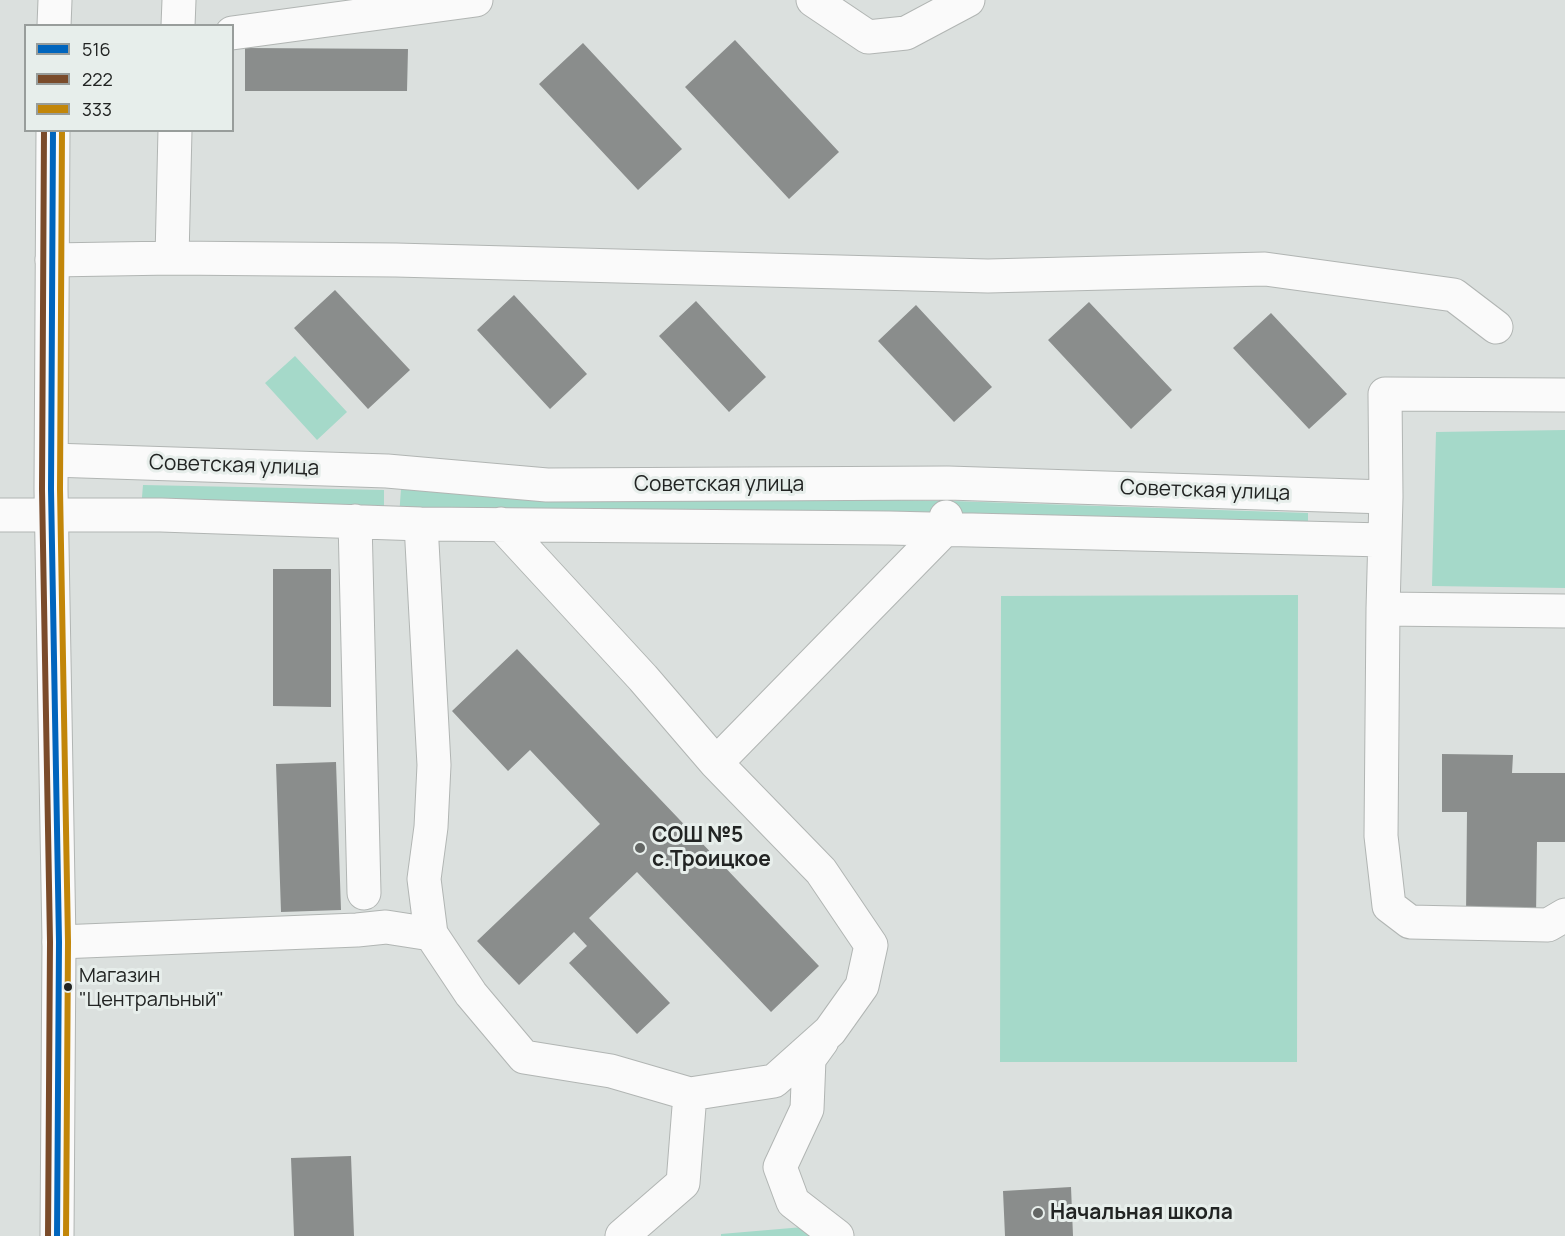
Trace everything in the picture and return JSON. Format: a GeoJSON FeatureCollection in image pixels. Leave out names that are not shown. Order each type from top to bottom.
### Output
{"type":"FeatureCollection","features":[{"type":"Feature","properties":{"kind":"main road"},"geometry":{"type":"LineString","coordinates":[[54,24],[55,0]]}},
{"type":"Feature","properties":{"kind":"main road"},"geometry":{"type":"LineString","coordinates":[[178,24],[179,0]]}},
{"type":"Feature","properties":{"kind":"main road"},"geometry":{"type":"LineString","coordinates":[[234,33],[476,0]]}},
{"type":"Feature","properties":{"kind":"main road"},"geometry":{"type":"LineString","coordinates":[[813,0],[868,37],[906,33],[968,0]]}},
{"type":"Feature","properties":{"kind":"main road"},"geometry":{"type":"LineString","coordinates":[[53,132],[51,516],[59,942],[57,1236]]}},
{"type":"Feature","properties":{"kind":"main road"},"geometry":{"type":"LineString","coordinates":[[172,258],[175,132]]}},
{"type":"Feature","properties":{"kind":"main road"},"geometry":{"type":"LineString","coordinates":[[52,260],[172,258],[396,260],[988,276],[1265,269],[1454,295],[1496,327]]}},
{"type":"Feature","properties":{"kind":"main road"},"geometry":{"type":"LineString","coordinates":[[1565,395],[1385,394],[1386,496],[1381,836],[1389,906],[1410,922],[1548,925],[1565,915]]}},
{"type":"Feature","properties":{"kind":"main road","name":"Советская улица"},"geometry":{"type":"LineString","coordinates":[[52,460],[387,471],[547,486],[948,483],[1386,496]]}},
{"type":"Feature","properties":{"kind":"main road"},"geometry":{"type":"LineString","coordinates":[[387,471],[406,523],[434,765],[431,827],[424,879],[431,934],[471,994],[524,1057],[611,1071],[690,1094],[774,1081],[830,1031]]}},
{"type":"Feature","properties":{"kind":"main road"},"geometry":{"type":"LineString","coordinates":[[716,763],[945,529],[948,483]]}},
{"type":"Feature","properties":{"kind":"main road","name":"Советская улица"},"geometry":{"type":"LineString","coordinates":[[0,515],[162,515],[406,523],[945,529],[1384,540]]}},
{"type":"Feature","properties":{"kind":"main road"},"geometry":{"type":"LineString","coordinates":[[355,521],[364,893]]}},
{"type":"Feature","properties":{"kind":"main road"},"geometry":{"type":"LineString","coordinates":[[501,524],[643,678],[716,763],[821,871],[871,945],[862,986],[810,1059],[807,1109],[780,1167],[793,1202],[837,1236]]}},
{"type":"Feature","properties":{"kind":"main road"},"geometry":{"type":"LineString","coordinates":[[1383,609],[1565,611]]}},
{"type":"Feature","properties":{"kind":"main road"},"geometry":{"type":"LineString","coordinates":[[59,942],[386,927],[431,934]]}},
{"type":"Feature","properties":{"kind":"main road"},"geometry":{"type":"LineString","coordinates":[[622,1236],[683,1183],[690,1094]]}},
{"type":"Feature","properties":{"kind":"green space"},"geometry":{"type":"Polygon","coordinates":[[[295,356],[347,412],[317,440],[265,383],[295,356]]]}},
{"type":"Feature","properties":{"kind":"green space"},"geometry":{"type":"Polygon","coordinates":[[[1565,430],[1565,588],[1432,586],[1436,432],[1565,430]]]}},
{"type":"Feature","properties":{"kind":"green space"},"geometry":{"type":"Polygon","coordinates":[[[143,485],[384,490],[384,512],[141,509],[143,485]]]}},
{"type":"Feature","properties":{"kind":"green space"},"geometry":{"type":"Polygon","coordinates":[[[401,489],[943,501],[940,525],[399,517],[401,489]]]}},
{"type":"Feature","properties":{"kind":"green space"},"geometry":{"type":"Polygon","coordinates":[[[952,501],[1308,513],[1308,533],[950,526],[952,501]]]}},
{"type":"Feature","properties":{"kind":"green space"},"geometry":{"type":"Polygon","coordinates":[[[1298,595],[1297,1062],[1000,1062],[1001,596],[1298,595]]]}},
{"type":"Feature","properties":{"kind":"green space"},"geometry":{"type":"Polygon","coordinates":[[[815,1226],[816,1236],[721,1236],[721,1234],[815,1226]]]}},
{"type":"Feature","properties":{"kind":"building"},"geometry":{"type":"Polygon","coordinates":[[[735,40],[839,152],[789,199],[685,87],[735,40]]]}},
{"type":"Feature","properties":{"kind":"building"},"geometry":{"type":"Polygon","coordinates":[[[583,43],[682,149],[638,190],[539,84],[583,43]]]}},
{"type":"Feature","properties":{"kind":"building"},"geometry":{"type":"Polygon","coordinates":[[[245,48],[408,49],[407,91],[245,91],[245,48]]]}},
{"type":"Feature","properties":{"kind":"building"},"geometry":{"type":"Polygon","coordinates":[[[335,290],[410,370],[368,409],[294,328],[335,290]]]}},
{"type":"Feature","properties":{"kind":"building"},"geometry":{"type":"Polygon","coordinates":[[[514,295],[587,374],[550,409],[477,330],[514,295]]]}},
{"type":"Feature","properties":{"kind":"building"},"geometry":{"type":"Polygon","coordinates":[[[696,301],[766,377],[729,412],[659,336],[696,301]]]}},
{"type":"Feature","properties":{"kind":"building"},"geometry":{"type":"Polygon","coordinates":[[[1089,302],[1172,390],[1131,429],[1048,340],[1089,302]]]}},
{"type":"Feature","properties":{"kind":"building"},"geometry":{"type":"Polygon","coordinates":[[[916,305],[992,387],[954,422],[878,341],[916,305]]]}},
{"type":"Feature","properties":{"kind":"building"},"geometry":{"type":"Polygon","coordinates":[[[1271,313],[1347,394],[1309,429],[1233,348],[1271,313]]]}},
{"type":"Feature","properties":{"kind":"building"},"geometry":{"type":"Polygon","coordinates":[[[273,569],[331,569],[331,707],[273,706],[273,569]]]}},
{"type":"Feature","properties":{"kind":"building","name":"СОШ №5 с.Троицкое"},"geometry":{"type":"Polygon","coordinates":[[[517,649],[819,966],[771,1012],[637,872],[589,918],[670,1003],[637,1034],[569,963],[587,946],[574,932],[519,985],[477,941],[600,824],[530,750],[508,771],[452,711],[517,649]]]}},
{"type":"Feature","properties":{"kind":"building"},"geometry":{"type":"Polygon","coordinates":[[[1442,754],[1513,755],[1512,773],[1565,773],[1565,842],[1537,842],[1536,917],[1466,916],[1467,812],[1442,812],[1442,754]]]}},
{"type":"Feature","properties":{"kind":"building"},"geometry":{"type":"Polygon","coordinates":[[[336,762],[341,910],[281,912],[276,764],[336,762]]]}},
{"type":"Feature","properties":{"kind":"building"},"geometry":{"type":"Polygon","coordinates":[[[351,1156],[354,1236],[294,1236],[291,1158],[351,1156]]]}},
{"type":"Feature","properties":{"kind":"building","name":"Начальная школа"},"geometry":{"type":"Polygon","coordinates":[[[1071,1187],[1073,1236],[1005,1236],[1003,1191],[1071,1187]]]}},
{"type":"Feature","properties":{"kind":"transit line","name":"222"},"geometry":{"type":"LineString","coordinates":[[44,132],[42,489],[50,942],[48,1236]]}},
{"type":"Feature","properties":{"kind":"transit line","name":"516"},"geometry":{"type":"LineString","coordinates":[[53,132],[51,489],[59,942],[57,1236]]}},
{"type":"Feature","properties":{"kind":"transit line","name":"333"},"geometry":{"type":"LineString","coordinates":[[62,132],[60,489],[68,942],[66,1236]]}},
{"type":"Feature","properties":{"kind":"place","name":"СОШ №5 с.Троицкое"},"geometry":{"type":"Point","coordinates":[640,848]}},
{"type":"Feature","properties":{"kind":"place","name":"Магазин \"Центральный\""},"geometry":{"type":"Point","coordinates":[68,987]}},
{"type":"Feature","properties":{"kind":"place","name":"Начальная школа"},"geometry":{"type":"Point","coordinates":[1038,1213]}}]}
